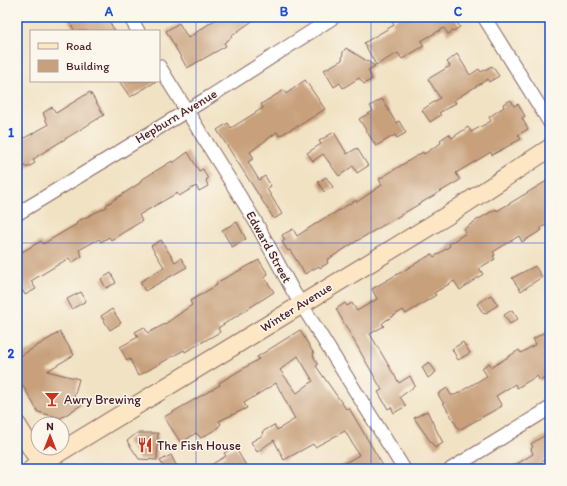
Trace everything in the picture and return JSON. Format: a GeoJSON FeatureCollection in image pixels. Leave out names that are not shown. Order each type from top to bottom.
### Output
{"type":"FeatureCollection","features":[{"type":"Feature","properties":{"kind":"main road","name":"Winter Avenue"},"geometry":{"type":"LineString","coordinates":[[39,467],[301,303],[448,215],[550,148]]}},
{"type":"Feature","properties":{"kind":"main road"},"geometry":{"type":"LineString","coordinates":[[17,425],[39,467]]}},
{"type":"Feature","properties":{"kind":"street"},"geometry":{"type":"LineString","coordinates":[[130,17],[137,30]]}},
{"type":"Feature","properties":{"kind":"street","name":"Hepburn Avenue"},"geometry":{"type":"LineString","coordinates":[[17,214],[334,17]]}},
{"type":"Feature","properties":{"kind":"street"},"geometry":{"type":"LineString","coordinates":[[484,17],[550,124]]}},
{"type":"Feature","properties":{"kind":"street","name":"Edward Street"},"geometry":{"type":"LineString","coordinates":[[160,68],[254,219],[301,303],[404,469]]}},
{"type":"Feature","properties":{"kind":"street"},"geometry":{"type":"LineString","coordinates":[[451,469],[550,408]]}},
{"type":"Feature","properties":{"kind":"building"},"geometry":{"type":"Polygon","coordinates":[[[66,17],[106,17],[114,30],[74,30],[66,17]]]}},
{"type":"Feature","properties":{"kind":"building"},"geometry":{"type":"Polygon","coordinates":[[[219,17],[258,17],[231,36],[232,37],[224,43],[226,46],[187,68],[166,31],[179,23],[188,38],[219,17]]]}},
{"type":"Feature","properties":{"kind":"building"},"geometry":{"type":"Polygon","coordinates":[[[400,17],[454,17],[460,27],[448,34],[444,28],[421,41],[424,46],[402,59],[398,53],[376,65],[364,43],[394,25],[392,22],[400,17]]]}},
{"type":"Feature","properties":{"kind":"building"},"geometry":{"type":"Polygon","coordinates":[[[346,48],[375,66],[368,70],[372,79],[364,84],[359,78],[343,88],[340,83],[334,87],[324,70],[342,60],[343,52],[346,48]]]}},
{"type":"Feature","properties":{"kind":"building"},"geometry":{"type":"Polygon","coordinates":[[[457,54],[470,75],[479,69],[481,72],[492,66],[499,76],[489,82],[488,79],[454,100],[456,103],[439,113],[441,115],[430,122],[422,110],[440,98],[428,79],[450,66],[447,62],[457,54]]]}},
{"type":"Feature","properties":{"kind":"building"},"geometry":{"type":"Polygon","coordinates":[[[305,80],[325,109],[297,127],[279,136],[277,132],[250,152],[254,158],[248,162],[259,180],[265,176],[271,186],[267,189],[282,214],[274,219],[217,130],[228,123],[231,128],[263,108],[261,104],[284,90],[286,94],[305,80]]]}},
{"type":"Feature","properties":{"kind":"building"},"geometry":{"type":"Polygon","coordinates":[[[120,82],[155,82],[130,97],[120,82]]]}},
{"type":"Feature","properties":{"kind":"building"},"geometry":{"type":"Polygon","coordinates":[[[90,92],[104,115],[39,155],[33,160],[35,163],[27,168],[24,164],[17,168],[17,142],[48,125],[43,113],[52,107],[56,113],[90,92]]]}},
{"type":"Feature","properties":{"kind":"building"},"geometry":{"type":"Polygon","coordinates":[[[382,99],[396,123],[399,121],[406,133],[397,138],[395,135],[376,146],[359,119],[373,111],[370,106],[382,99]]]}},
{"type":"Feature","properties":{"kind":"building"},"geometry":{"type":"Polygon","coordinates":[[[511,100],[514,106],[518,104],[525,116],[522,118],[528,129],[518,135],[521,139],[492,155],[491,152],[456,173],[460,180],[360,239],[327,260],[328,263],[320,268],[319,266],[305,274],[290,250],[288,251],[282,242],[285,240],[282,235],[293,229],[297,236],[356,200],[357,202],[382,185],[379,179],[423,152],[424,154],[441,143],[440,140],[449,134],[452,138],[468,127],[471,132],[491,121],[489,117],[504,107],[503,104],[511,100]]]}},
{"type":"Feature","properties":{"kind":"building"},"geometry":{"type":"Polygon","coordinates":[[[334,132],[347,154],[357,148],[368,166],[357,173],[353,166],[339,176],[323,154],[313,161],[307,153],[321,144],[319,141],[334,132]]]}},
{"type":"Feature","properties":{"kind":"building"},"geometry":{"type":"Polygon","coordinates":[[[188,152],[199,171],[203,169],[208,179],[206,180],[208,186],[199,191],[196,186],[179,196],[177,193],[139,215],[142,221],[111,240],[109,237],[101,242],[99,239],[79,250],[82,256],[72,263],[69,258],[31,281],[36,289],[25,295],[23,291],[17,295],[17,255],[41,241],[43,244],[77,224],[76,222],[107,207],[106,205],[140,183],[141,180],[172,161],[173,163],[188,152]]]}},
{"type":"Feature","properties":{"kind":"building"},"geometry":{"type":"Polygon","coordinates":[[[326,177],[333,187],[324,192],[318,182],[326,177]]]}},
{"type":"Feature","properties":{"kind":"building"},"geometry":{"type":"Polygon","coordinates":[[[550,179],[550,223],[540,228],[542,230],[522,242],[519,236],[493,252],[495,259],[479,268],[483,274],[460,290],[454,281],[434,293],[436,295],[406,314],[403,310],[385,321],[382,324],[384,326],[370,334],[399,383],[410,376],[415,386],[400,397],[406,406],[394,413],[391,407],[388,409],[378,392],[382,390],[336,309],[345,303],[347,306],[352,303],[357,311],[377,299],[372,289],[432,254],[434,257],[450,246],[449,244],[466,233],[464,229],[477,220],[496,209],[497,211],[550,179]]]}},
{"type":"Feature","properties":{"kind":"building"},"geometry":{"type":"Polygon","coordinates":[[[237,222],[246,239],[232,247],[222,230],[237,222]]]}},
{"type":"Feature","properties":{"kind":"building"},"geometry":{"type":"Polygon","coordinates":[[[161,240],[175,262],[181,258],[187,267],[145,291],[140,282],[164,267],[151,246],[161,240]]]}},
{"type":"Feature","properties":{"kind":"building"},"geometry":{"type":"Polygon","coordinates":[[[259,260],[268,274],[264,277],[274,292],[218,328],[220,332],[138,376],[130,359],[127,361],[120,347],[138,337],[135,332],[144,327],[148,333],[165,324],[192,305],[190,301],[217,285],[216,283],[259,260]]]}},
{"type":"Feature","properties":{"kind":"building"},"geometry":{"type":"Polygon","coordinates":[[[535,266],[542,277],[521,291],[512,278],[535,266]]]}},
{"type":"Feature","properties":{"kind":"building"},"geometry":{"type":"Polygon","coordinates":[[[111,273],[116,283],[106,288],[101,279],[111,273]]]}},
{"type":"Feature","properties":{"kind":"building"},"geometry":{"type":"Polygon","coordinates":[[[81,292],[86,301],[72,309],[67,299],[81,292]]]}},
{"type":"Feature","properties":{"kind":"building"},"geometry":{"type":"Polygon","coordinates":[[[491,295],[498,305],[484,314],[477,304],[491,295]]]}},
{"type":"Feature","properties":{"kind":"building"},"geometry":{"type":"Polygon","coordinates":[[[112,309],[121,323],[110,330],[101,316],[112,309]]]}},
{"type":"Feature","properties":{"kind":"building"},"geometry":{"type":"Polygon","coordinates":[[[512,310],[518,319],[510,324],[504,315],[512,310]]]}},
{"type":"Feature","properties":{"kind":"building"},"geometry":{"type":"Polygon","coordinates":[[[550,329],[550,375],[540,381],[537,376],[517,388],[515,384],[496,396],[502,406],[459,430],[438,394],[447,388],[451,395],[455,395],[487,376],[482,368],[489,363],[492,367],[519,350],[521,353],[536,344],[533,339],[550,329]]]}},
{"type":"Feature","properties":{"kind":"building"},"geometry":{"type":"Polygon","coordinates":[[[300,330],[314,354],[313,355],[318,365],[316,366],[346,409],[349,408],[385,469],[335,469],[359,455],[345,431],[315,447],[313,444],[284,460],[274,440],[257,452],[251,442],[263,435],[262,432],[274,425],[277,430],[295,419],[276,383],[244,403],[247,408],[219,421],[221,424],[216,429],[201,438],[196,433],[181,443],[164,417],[220,385],[219,383],[259,359],[257,357],[300,330]],[[298,356],[280,370],[297,393],[313,381],[298,356]]]}},
{"type":"Feature","properties":{"kind":"building"},"geometry":{"type":"Polygon","coordinates":[[[60,332],[74,355],[47,371],[79,379],[73,401],[83,404],[64,416],[53,416],[38,412],[22,384],[17,387],[17,358],[60,332]]]}},
{"type":"Feature","properties":{"kind":"building"},"geometry":{"type":"Polygon","coordinates":[[[463,342],[470,353],[458,360],[452,349],[463,342]]]}},
{"type":"Feature","properties":{"kind":"building"},"geometry":{"type":"Polygon","coordinates":[[[429,362],[436,372],[428,378],[422,367],[429,362]]]}},
{"type":"Feature","properties":{"kind":"building"},"geometry":{"type":"Polygon","coordinates":[[[427,411],[443,443],[435,448],[414,418],[427,411]]]}},
{"type":"Feature","properties":{"kind":"building"},"geometry":{"type":"Polygon","coordinates":[[[550,432],[550,457],[537,465],[540,469],[509,469],[533,454],[531,449],[533,447],[531,444],[550,432]]]}},
{"type":"Feature","properties":{"kind":"building"},"geometry":{"type":"Polygon","coordinates":[[[137,433],[158,433],[157,460],[139,459],[127,441],[137,433]]]}},
{"type":"Feature","properties":{"kind":"building"},"geometry":{"type":"Polygon","coordinates":[[[235,447],[248,469],[204,469],[226,456],[224,453],[235,447]]]}},
{"type":"Feature","properties":{"kind":"building"},"geometry":{"type":"Polygon","coordinates":[[[171,455],[178,469],[165,469],[160,461],[171,455]]]}},
{"type":"Feature","properties":{"kind":"place","name":"Awry Brewing"},"geometry":{"type":"Point","coordinates":[52,399]}},
{"type":"Feature","properties":{"kind":"place","name":"The Fish House"},"geometry":{"type":"Point","coordinates":[145,445]}}]}
